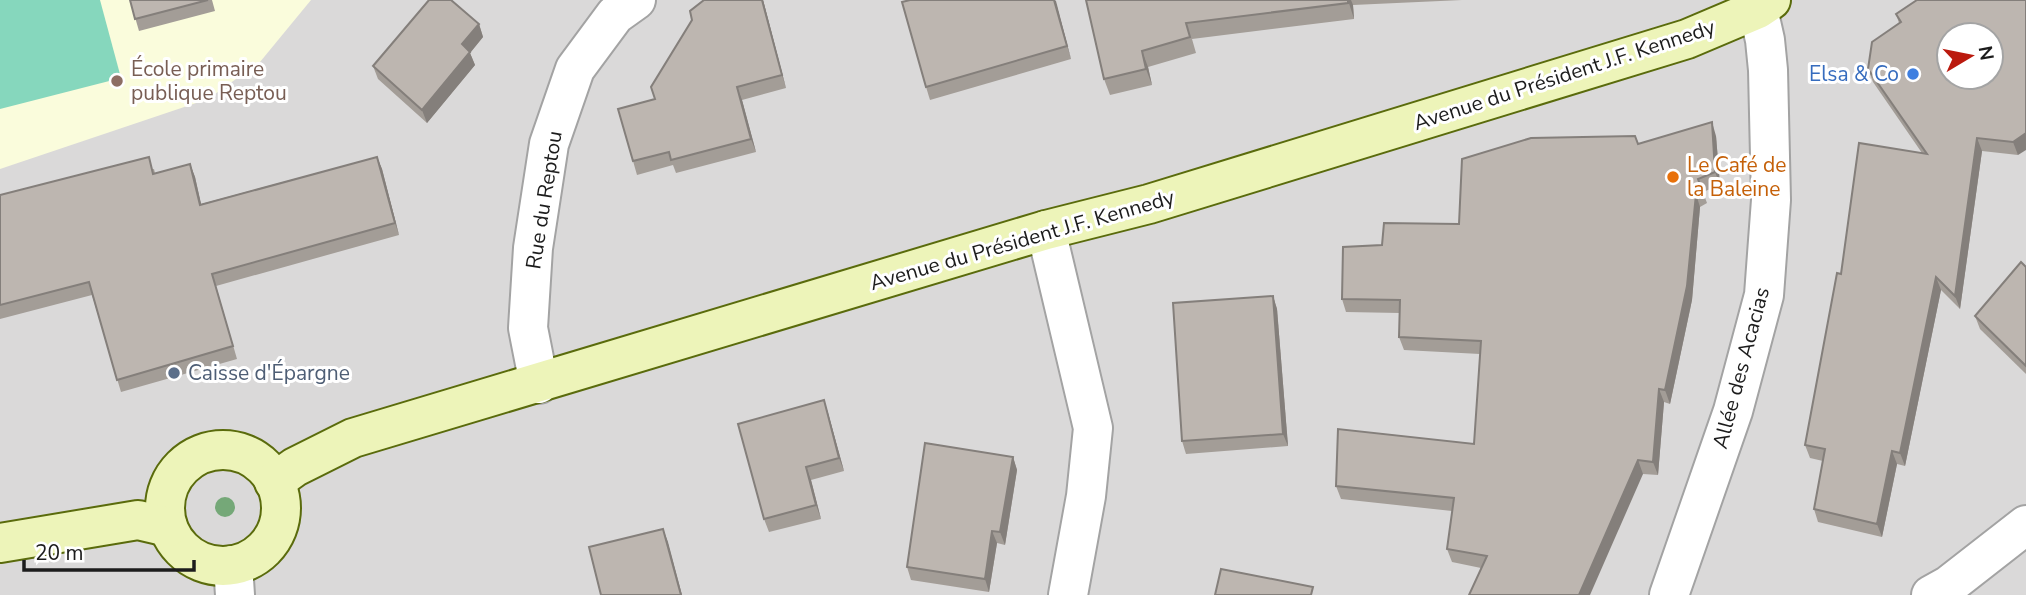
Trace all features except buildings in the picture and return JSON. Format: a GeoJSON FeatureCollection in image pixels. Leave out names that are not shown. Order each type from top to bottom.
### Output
{"type":"FeatureCollection","features":[{"type":"Feature","properties":{"kind":"street","name":"Rue du Reptou"},"geometry":{"type":"LineString","coordinates":[[539,384],[528,328],[533,248],[549,144],[575,69],[615,15],[636,0]]}},
{"type":"Feature","properties":{"kind":"street","name":"Avenue du Président J.F. Kennedy"},"geometry":{"type":"LineString","coordinates":[[274,482],[295,467],[353,438],[1046,230],[1149,204],[1475,105],[1687,39],[1764,4]]}},
{"type":"Feature","properties":{"kind":"street","name":"Allée des Acacias"},"geometry":{"type":"LineString","coordinates":[[1668,595],[1733,411],[1764,295],[1771,174],[1764,4]]}},
{"type":"Feature","properties":{"kind":"street"},"geometry":{"type":"LineString","coordinates":[[1046,230],[1093,428],[1086,496],[1068,595]]}},
{"type":"Feature","properties":{"kind":"street"},"geometry":{"type":"LineString","coordinates":[[228,450],[247,455],[263,466],[274,482],[280,498],[280,516],[275,533],[265,548],[251,559],[234,580],[213,565],[194,558],[178,545],[168,527],[165,508],[168,489],[178,472],[192,459],[209,451],[228,450]]}},
{"type":"Feature","properties":{"kind":"street"},"geometry":{"type":"LineString","coordinates":[[0,543],[138,520],[168,527]]}},
{"type":"Feature","properties":{"kind":"street"},"geometry":{"type":"LineString","coordinates":[[1931,595],[1949,585],[2026,525]]}},
{"type":"Feature","properties":{"kind":"shaded area"},"geometry":{"type":"Polygon","coordinates":[[[0,0],[2026,0],[2026,595],[0,595],[0,0]]]}},
{"type":"Feature","properties":{"kind":"shaded area","name":"École primaire publique Reptou"},"geometry":{"type":"Polygon","coordinates":[[[0,0],[311,0],[260,62],[208,99],[0,169],[0,0]]]}},
{"type":"Feature","properties":{"kind":"green space"},"geometry":{"type":"Polygon","coordinates":[[[0,0],[100,0],[121,78],[0,109],[0,0]]]}},
{"type":"Feature","properties":{"kind":"place","name":"Elsa & Co"},"geometry":{"type":"Point","coordinates":[1913,74]}},
{"type":"Feature","properties":{"kind":"place","name":"École primaire publique Reptou"},"geometry":{"type":"Point","coordinates":[117,81]}},
{"type":"Feature","properties":{"kind":"place","name":"Le Café de la Baleine"},"geometry":{"type":"Point","coordinates":[1673,177]}},
{"type":"Feature","properties":{"kind":"place","name":"Caisse d'Épargne"},"geometry":{"type":"Point","coordinates":[174,373]}}]}
